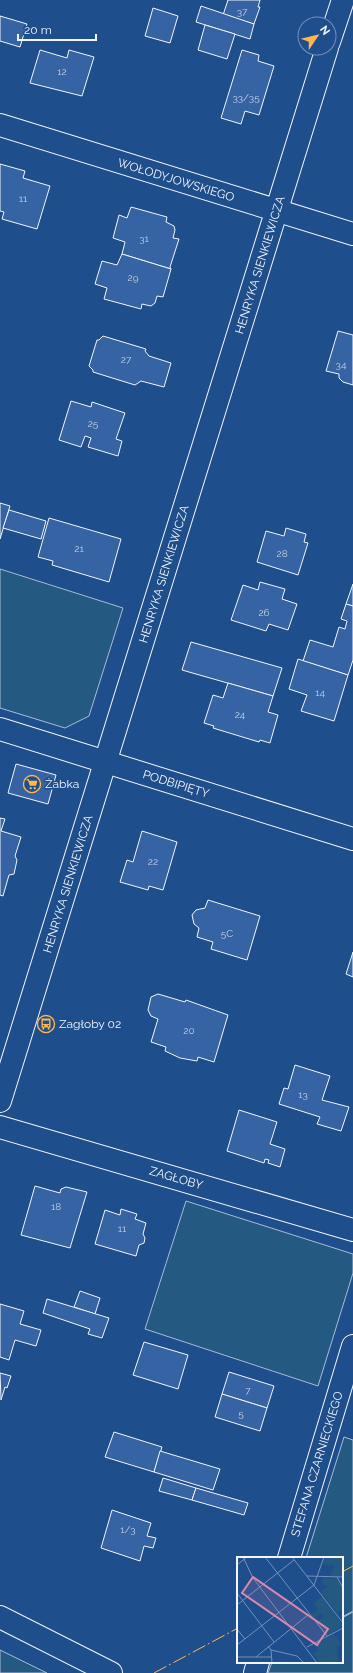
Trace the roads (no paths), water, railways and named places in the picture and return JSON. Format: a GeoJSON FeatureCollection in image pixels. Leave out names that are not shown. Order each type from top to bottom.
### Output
{"type":"FeatureCollection","features":[{"type":"Feature","properties":{"kind":"street"},"geometry":{"type":"LineString","coordinates":[[337,18],[343,0]]}},
{"type":"Feature","properties":{"kind":"street","name":"HENRYKA SIENKIEWICZA"},"geometry":{"type":"LineString","coordinates":[[0,1101],[325,56]]}},
{"type":"Feature","properties":{"kind":"street","name":"WOŁODYJOWSKIEGO"},"geometry":{"type":"LineString","coordinates":[[0,125],[353,234]]}},
{"type":"Feature","properties":{"kind":"street","name":"PODBIPIĘTY"},"geometry":{"type":"LineString","coordinates":[[0,729],[353,839]]}},
{"type":"Feature","properties":{"kind":"street","name":"ZAGŁOBY"},"geometry":{"type":"LineString","coordinates":[[0,1127],[353,1230]]}},
{"type":"Feature","properties":{"kind":"street","name":"STEFANA CZARNIECKIEGO"},"geometry":{"type":"LineString","coordinates":[[289,1557],[353,1346]]}},
{"type":"Feature","properties":{"kind":"street"},"geometry":{"type":"LineString","coordinates":[[0,1617],[111,1673]]}},
{"type":"Feature","properties":{"kind":"street"},"geometry":{"type":"LineString","coordinates":[[255,1673],[258,1663]]}},
{"type":"Feature","properties":{"kind":"place","name":"Żabka"},"geometry":{"type":"Point","coordinates":[32,784]}},
{"type":"Feature","properties":{"kind":"place","name":"Zagłoby 02"},"geometry":{"type":"Point","coordinates":[46,1024]}}]}
